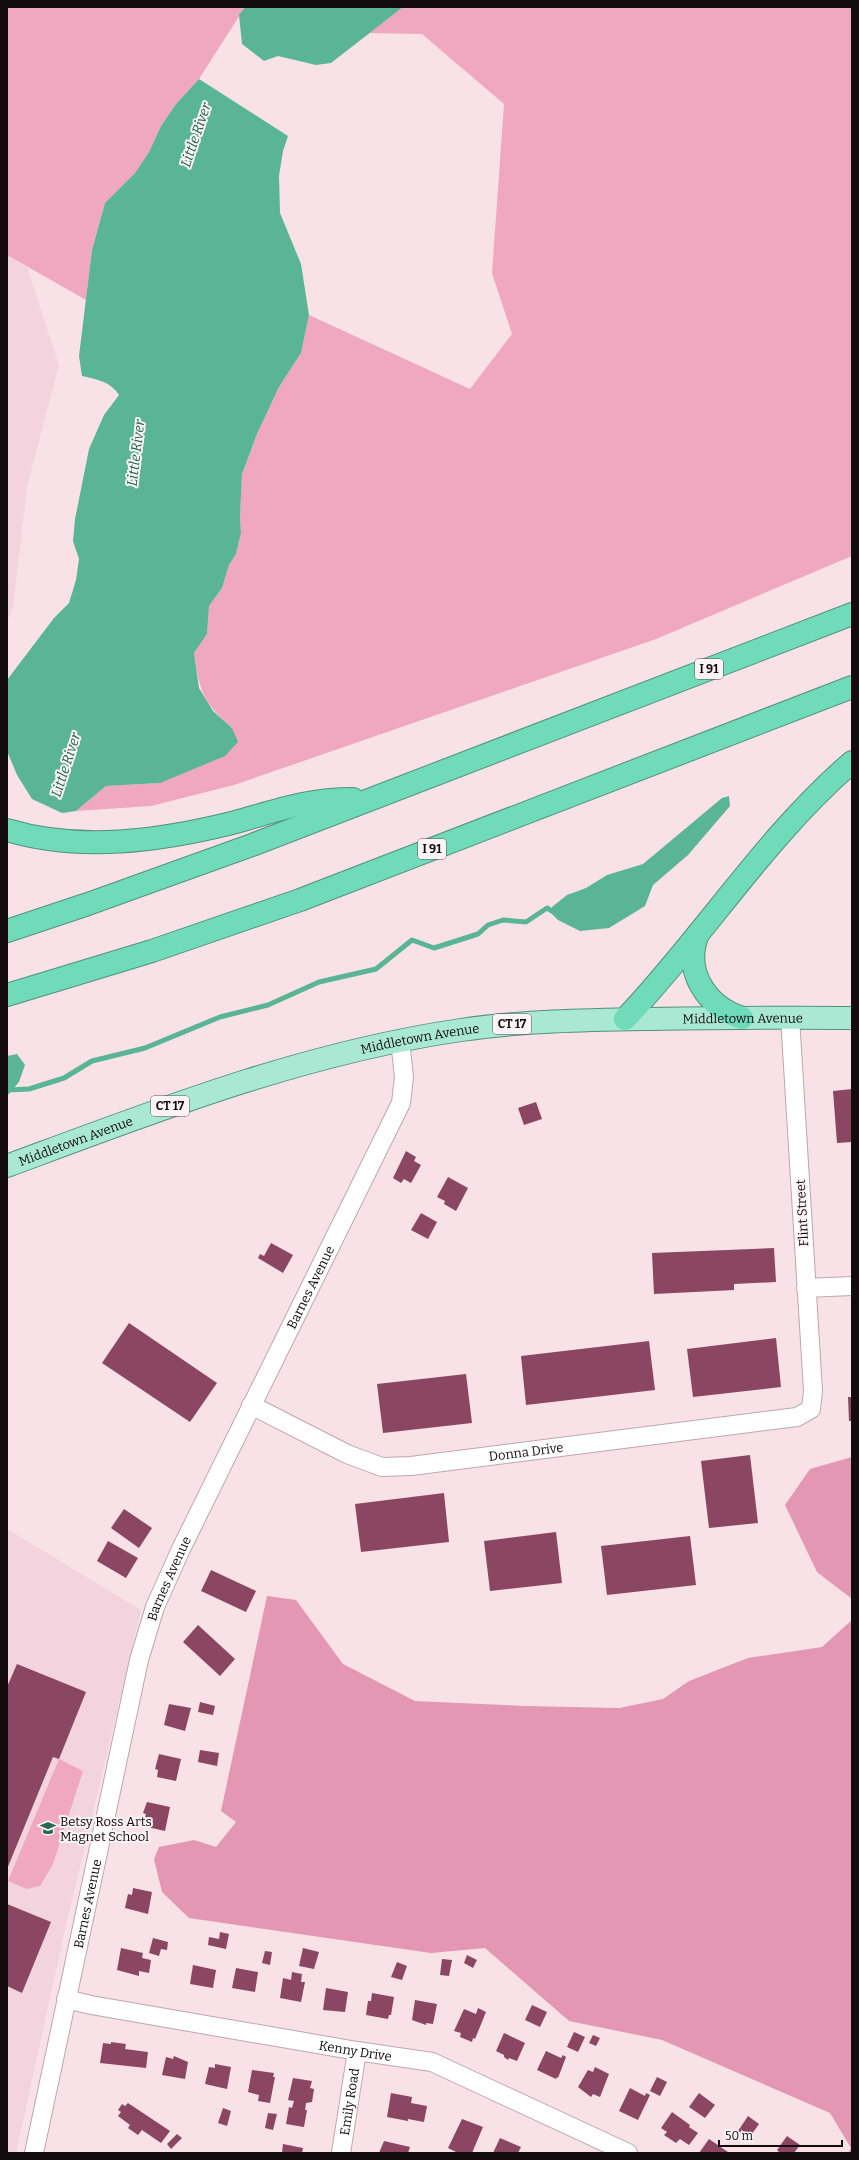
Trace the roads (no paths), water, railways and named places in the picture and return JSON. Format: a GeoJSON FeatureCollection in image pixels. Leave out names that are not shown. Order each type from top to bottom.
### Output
{"type":"FeatureCollection","features":[{"type":"Feature","properties":{"kind":"highway","name":"I 91"},"geometry":{"type":"LineString","coordinates":[[7,931],[175,873],[852,614]]}},
{"type":"Feature","properties":{"kind":"highway","name":"I 91"},"geometry":{"type":"LineString","coordinates":[[7,995],[152,951],[300,900],[852,688]]}},
{"type":"Feature","properties":{"kind":"highway"},"geometry":{"type":"LineString","coordinates":[[625,1019],[779,833],[816,795],[852,762]]}},
{"type":"Feature","properties":{"kind":"highway"},"geometry":{"type":"LineString","coordinates":[[7,830],[28,835],[64,840],[103,842],[135,840],[212,827],[302,803],[333,800],[368,800]]}},
{"type":"Feature","properties":{"kind":"highway"},"geometry":{"type":"LineString","coordinates":[[700,929],[695,943],[693,957],[694,969],[699,982],[717,1004],[742,1018]]}},
{"type":"Feature","properties":{"kind":"main road","name":"Middletown Avenue"},"geometry":{"type":"LineString","coordinates":[[7,1166],[233,1085],[314,1061],[400,1041],[497,1025],[625,1019],[790,1017],[852,1018]]}},
{"type":"Feature","properties":{"kind":"street","name":"Flint Street"},"geometry":{"type":"LineString","coordinates":[[790,1017],[813,1391],[811,1409]]}},
{"type":"Feature","properties":{"kind":"street","name":"Barnes Avenue"},"geometry":{"type":"LineString","coordinates":[[34,2153],[139,1660],[159,1599],[251,1405],[401,1102],[404,1077],[400,1041]]}},
{"type":"Feature","properties":{"kind":"street"},"geometry":{"type":"LineString","coordinates":[[806,1288],[852,1286]]}},
{"type":"Feature","properties":{"kind":"street","name":"Donna Drive"},"geometry":{"type":"LineString","coordinates":[[251,1405],[347,1454],[382,1467],[411,1466],[797,1417],[811,1409]]}},
{"type":"Feature","properties":{"kind":"street","name":"Kenny Drive"},"geometry":{"type":"LineString","coordinates":[[66,1999],[91,2005],[357,2051],[432,2062],[628,2153]]}},
{"type":"Feature","properties":{"kind":"street","name":"Emily Road"},"geometry":{"type":"LineString","coordinates":[[341,2153],[357,2051]]}},
{"type":"Feature","properties":{"kind":"water"},"geometry":{"type":"Polygon","coordinates":[[[245,7],[403,7],[331,63],[316,65],[278,56],[264,61],[242,44],[239,15],[245,7]]]}},
{"type":"Feature","properties":{"kind":"water","name":"Little River"},"geometry":{"type":"Polygon","coordinates":[[[199,79],[288,136],[283,151],[279,176],[280,213],[301,264],[309,315],[301,353],[279,387],[257,434],[242,474],[240,517],[241,533],[236,554],[229,565],[222,588],[209,606],[207,634],[194,653],[199,688],[213,711],[232,728],[238,742],[225,756],[160,783],[106,786],[76,811],[62,813],[32,799],[17,775],[7,751],[7,680],[54,618],[69,603],[76,580],[79,559],[73,541],[75,519],[89,449],[104,415],[119,395],[108,384],[82,376],[79,356],[92,250],[105,203],[135,173],[149,152],[161,126],[176,104],[199,79]]]}},
{"type":"Feature","properties":{"kind":"water"},"geometry":{"type":"Polygon","coordinates":[[[729,796],[730,806],[688,855],[653,885],[645,906],[609,928],[580,931],[558,920],[552,914],[552,907],[567,895],[586,888],[607,875],[643,864],[722,798],[729,796]]]}},
{"type":"Feature","properties":{"kind":"water"},"geometry":{"type":"Polygon","coordinates":[[[17,1054],[25,1065],[19,1082],[7,1096],[7,1056],[17,1054]]]}},
{"type":"Feature","properties":{"kind":"waterway"},"geometry":{"type":"LineString","coordinates":[[7,1090],[29,1089],[64,1078],[92,1061],[145,1048],[220,1017],[268,1005],[319,982],[376,969],[412,940],[434,948],[478,934],[488,925],[503,920],[526,922],[547,908],[557,914]]}},
{"type":"Feature","properties":{"kind":"place","name":"Betsy Ross Arts Magnet School"},"geometry":{"type":"Point","coordinates":[48,1828]}}]}
